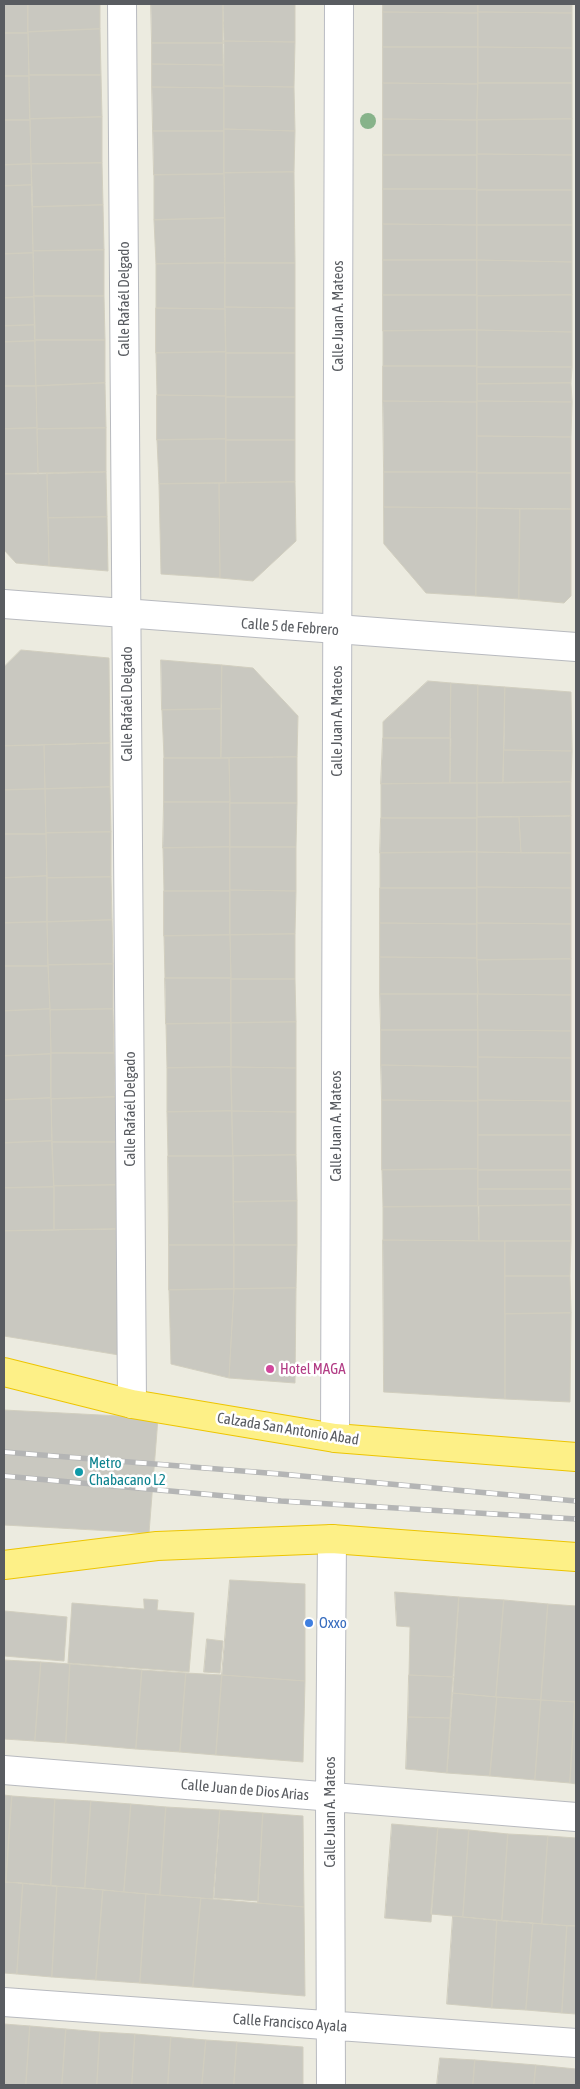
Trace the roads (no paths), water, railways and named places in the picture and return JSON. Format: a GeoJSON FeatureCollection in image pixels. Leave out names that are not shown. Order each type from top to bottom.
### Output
{"type":"FeatureCollection","features":[{"type":"Feature","properties":{"kind":"highway","name":"Calzada San Antonio Abad"},"geometry":{"type":"LineString","coordinates":[[4,1372],[132,1404],[335,1438],[576,1457]]}},
{"type":"Feature","properties":{"kind":"highway"},"geometry":{"type":"LineString","coordinates":[[4,1565],[157,1546],[332,1539],[576,1557]]}},
{"type":"Feature","properties":{"kind":"street","name":"Calle Rafaél Delgado"},"geometry":{"type":"LineString","coordinates":[[122,4],[132,1404]]}},
{"type":"Feature","properties":{"kind":"street","name":"Calle Juan A. Mateos"},"geometry":{"type":"LineString","coordinates":[[335,1438],[339,4]]}},
{"type":"Feature","properties":{"kind":"street","name":"Calle 5 de Febrero"},"geometry":{"type":"LineString","coordinates":[[4,604],[337,631],[576,647]]}},
{"type":"Feature","properties":{"kind":"street","name":"Calle Juan A. Mateos"},"geometry":{"type":"LineString","coordinates":[[331,2085],[330,1797],[332,1539]]}},
{"type":"Feature","properties":{"kind":"street","name":"Calle Juan de Dios Arias"},"geometry":{"type":"LineString","coordinates":[[4,1770],[576,1817]]}},
{"type":"Feature","properties":{"kind":"street","name":"Calle Francisco Ayala"},"geometry":{"type":"LineString","coordinates":[[4,2002],[576,2043]]}},
{"type":"Feature","properties":{"kind":"railway"},"geometry":{"type":"LineString","coordinates":[[4,1452],[280,1474],[576,1501]]}},
{"type":"Feature","properties":{"kind":"railway"},"geometry":{"type":"LineString","coordinates":[[4,1476],[281,1501],[576,1519]]}},
{"type":"Feature","properties":{"kind":"place","name":"Hotel MAGA"},"geometry":{"type":"Point","coordinates":[270,1369]}},
{"type":"Feature","properties":{"kind":"place","name":"Metro Chabacano L2"},"geometry":{"type":"Point","coordinates":[79,1472]}},
{"type":"Feature","properties":{"kind":"place","name":"Oxxo"},"geometry":{"type":"Point","coordinates":[309,1623]}}]}
